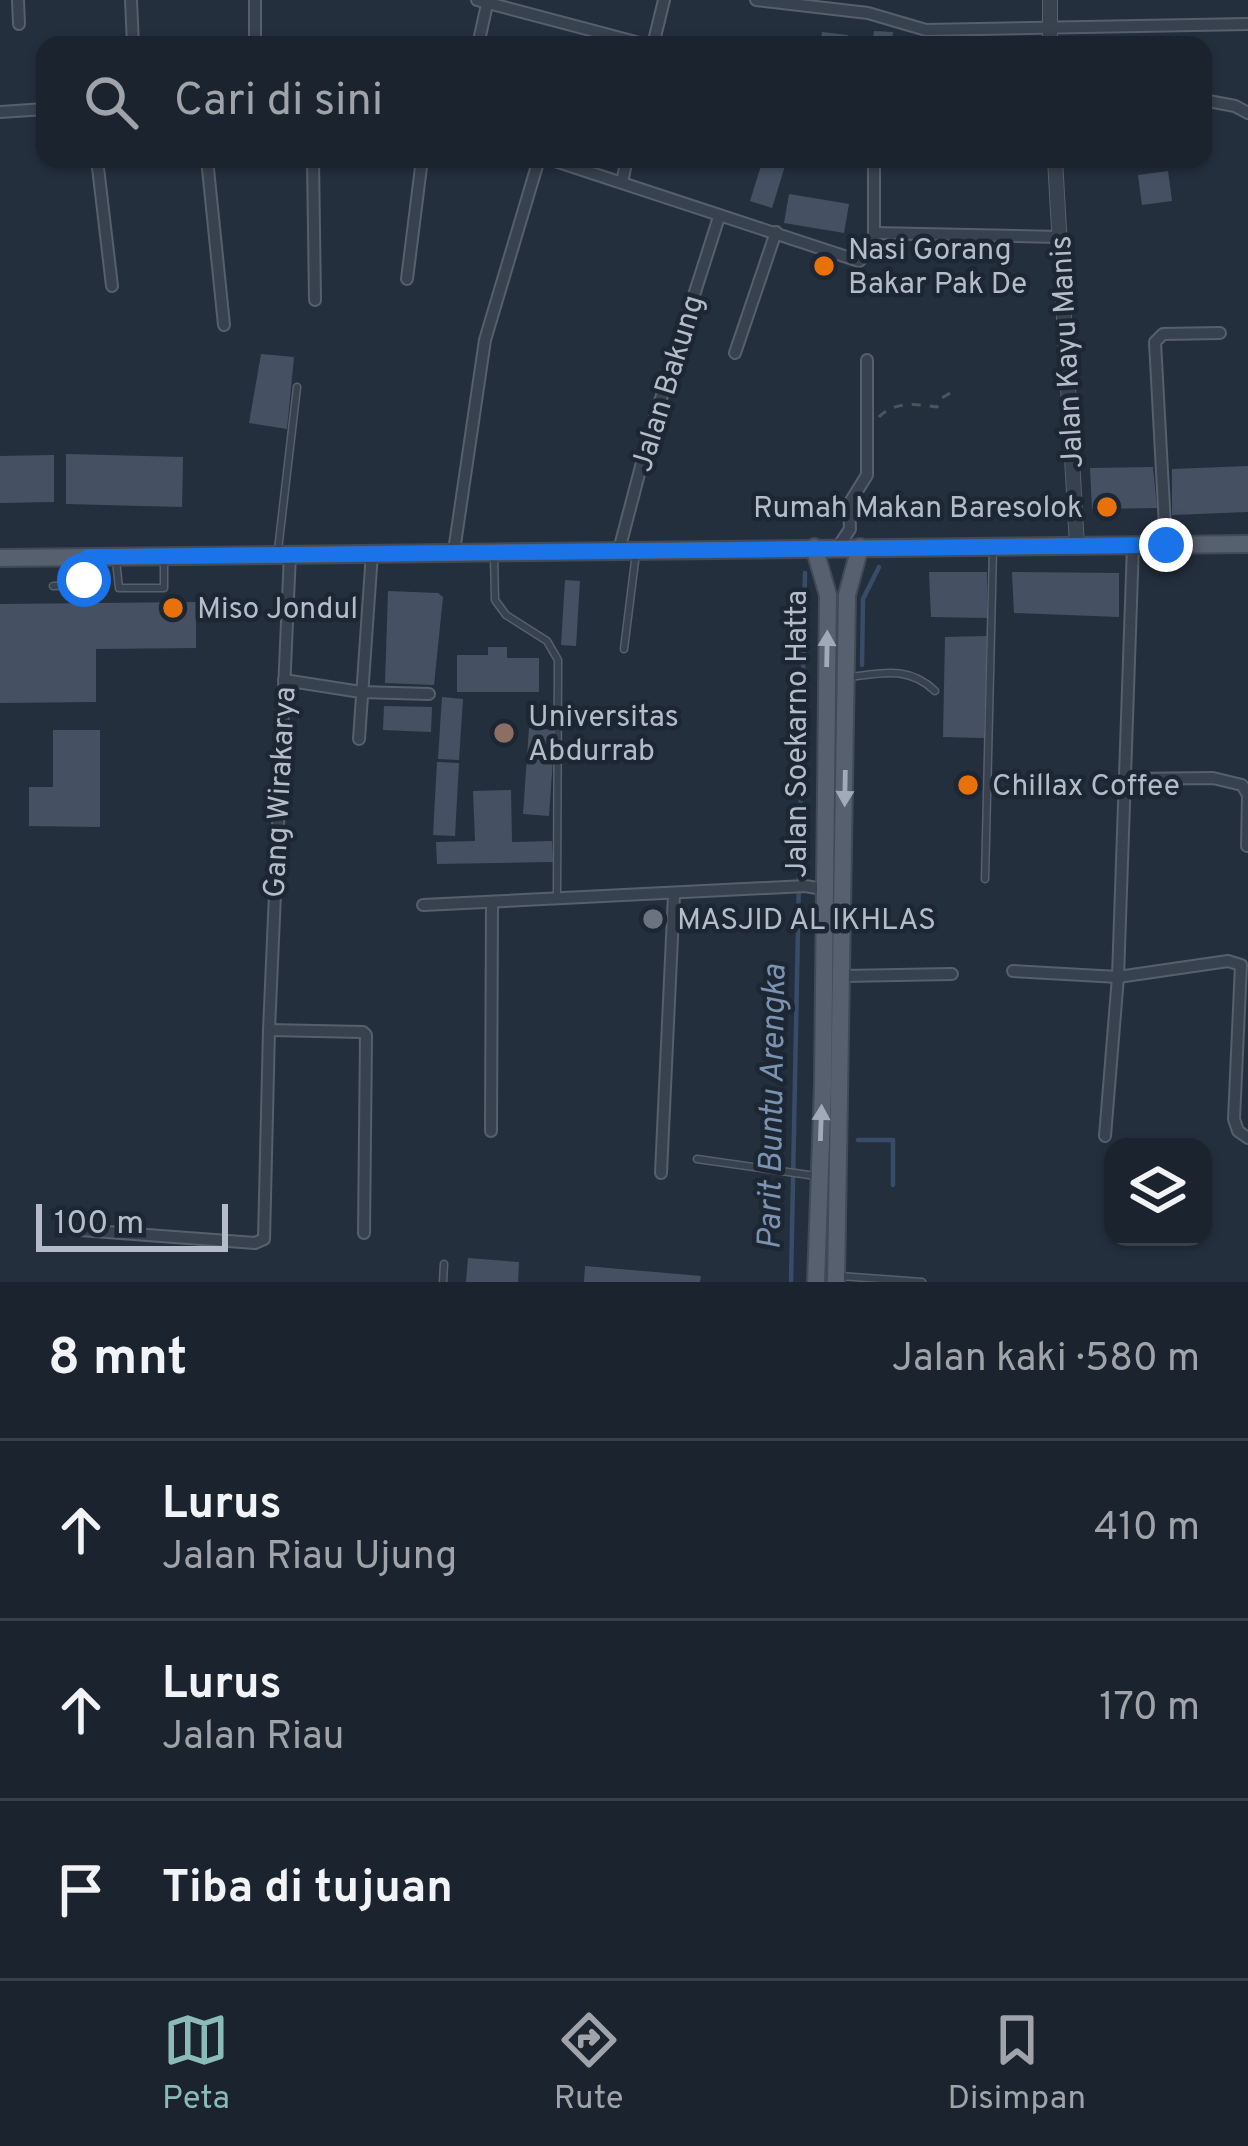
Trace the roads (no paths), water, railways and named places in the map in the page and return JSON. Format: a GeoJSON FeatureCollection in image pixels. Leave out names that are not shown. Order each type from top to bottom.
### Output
{"type":"FeatureCollection","features":[{"type":"Feature","properties":{"kind":"main road"},"geometry":{"type":"LineString","coordinates":[[0,558],[1248,544]]}},
{"type":"Feature","properties":{"kind":"main road","name":"Jalan Soekarno Hatta"},"geometry":{"type":"LineString","coordinates":[[814,547],[828,596],[814,888],[816,1282]]}},
{"type":"Feature","properties":{"kind":"main road","name":"Jalan Soekarno Hatta"},"geometry":{"type":"LineString","coordinates":[[837,1279],[847,595],[860,547]]}},
{"type":"Feature","properties":{"kind":"street"},"geometry":{"type":"LineString","coordinates":[[18,0],[19,24]]}},
{"type":"Feature","properties":{"kind":"street"},"geometry":{"type":"LineString","coordinates":[[131,0],[133,36]]}},
{"type":"Feature","properties":{"kind":"street"},"geometry":{"type":"LineString","coordinates":[[255,0],[255,36]]}},
{"type":"Feature","properties":{"kind":"street"},"geometry":{"type":"LineString","coordinates":[[653,36],[664,0]]}},
{"type":"Feature","properties":{"kind":"street"},"geometry":{"type":"LineString","coordinates":[[761,0],[868,6],[926,30],[1248,24]]}},
{"type":"Feature","properties":{"kind":"street"},"geometry":{"type":"LineString","coordinates":[[1049,36],[1050,0]]}},
{"type":"Feature","properties":{"kind":"street"},"geometry":{"type":"LineString","coordinates":[[479,36],[484,1],[616,36]]}},
{"type":"Feature","properties":{"kind":"street"},"geometry":{"type":"LineString","coordinates":[[1212,102],[1248,113]]}},
{"type":"Feature","properties":{"kind":"street"},"geometry":{"type":"LineString","coordinates":[[0,112],[36,110]]}},
{"type":"Feature","properties":{"kind":"street"},"geometry":{"type":"LineString","coordinates":[[98,168],[112,286]]}},
{"type":"Feature","properties":{"kind":"street"},"geometry":{"type":"LineString","coordinates":[[208,168],[224,326]]}},
{"type":"Feature","properties":{"kind":"street"},"geometry":{"type":"LineString","coordinates":[[313,168],[315,300]]}},
{"type":"Feature","properties":{"kind":"street"},"geometry":{"type":"LineString","coordinates":[[407,278],[421,168]]}},
{"type":"Feature","properties":{"kind":"street"},"geometry":{"type":"LineString","coordinates":[[454,551],[485,340],[536,168]]}},
{"type":"Feature","properties":{"kind":"street"},"geometry":{"type":"LineString","coordinates":[[578,168],[859,261],[869,252],[874,232],[874,168]]}},
{"type":"Feature","properties":{"kind":"street"},"geometry":{"type":"LineString","coordinates":[[622,182],[625,168]]}},
{"type":"Feature","properties":{"kind":"street","name":"Jalan Kayu Manis"},"geometry":{"type":"LineString","coordinates":[[1055,168],[1077,546]]}},
{"type":"Feature","properties":{"kind":"street","name":"Jalan Bakung"},"geometry":{"type":"LineString","coordinates":[[627,550],[649,436],[719,217]]}},
{"type":"Feature","properties":{"kind":"street"},"geometry":{"type":"LineString","coordinates":[[735,353],[776,232]]}},
{"type":"Feature","properties":{"kind":"street"},"geometry":{"type":"LineString","coordinates":[[874,232],[1060,236]]}},
{"type":"Feature","properties":{"kind":"street"},"geometry":{"type":"LineString","coordinates":[[1166,545],[1155,343],[1162,334],[1220,333]]}},
{"type":"Feature","properties":{"kind":"street"},"geometry":{"type":"LineString","coordinates":[[838,547],[850,529],[853,494],[867,475],[867,360]]}},
{"type":"Feature","properties":{"kind":"street"},"geometry":{"type":"LineString","coordinates":[[1105,1136],[1118,977],[1133,545]]}},
{"type":"Feature","properties":{"kind":"street"},"geometry":{"type":"LineString","coordinates":[[359,739],[372,553]]}},
{"type":"Feature","properties":{"kind":"street","name":"Gang Wirakarya"},"geometry":{"type":"LineString","coordinates":[[80,1231],[255,1243],[264,1239],[284,680],[284,554]]}},
{"type":"Feature","properties":{"kind":"street"},"geometry":{"type":"LineString","coordinates":[[284,680],[361,692],[429,694]]}},
{"type":"Feature","properties":{"kind":"street"},"geometry":{"type":"LineString","coordinates":[[1124,779],[1213,778],[1242,785],[1248,795],[1247,846]]}},
{"type":"Feature","properties":{"kind":"street"},"geometry":{"type":"LineString","coordinates":[[423,905],[814,888]]}},
{"type":"Feature","properties":{"kind":"street"},"geometry":{"type":"LineString","coordinates":[[661,1173],[674,894]]}},
{"type":"Feature","properties":{"kind":"street"},"geometry":{"type":"LineString","coordinates":[[491,1132],[492,904]]}},
{"type":"Feature","properties":{"kind":"street"},"geometry":{"type":"LineString","coordinates":[[1013,971],[1118,977],[1228,961],[1241,965],[1234,1119],[1238,1131],[1248,1138]]}},
{"type":"Feature","properties":{"kind":"street"},"geometry":{"type":"LineString","coordinates":[[843,976],[952,974]]}},
{"type":"Feature","properties":{"kind":"street"},"geometry":{"type":"LineString","coordinates":[[269,1030],[366,1035],[364,1233]]}},
{"type":"Feature","properties":{"kind":"lane"},"geometry":{"type":"LineString","coordinates":[[284,554],[297,387]]}},
{"type":"Feature","properties":{"kind":"lane"},"geometry":{"type":"LineString","coordinates":[[985,880],[993,546]]}},
{"type":"Feature","properties":{"kind":"lane"},"geometry":{"type":"LineString","coordinates":[[624,650],[627,550]]}},
{"type":"Feature","properties":{"kind":"lane"},"geometry":{"type":"LineString","coordinates":[[494,551],[494,600],[506,615],[547,641],[559,660],[557,901]]}},
{"type":"Feature","properties":{"kind":"lane"},"geometry":{"type":"LineString","coordinates":[[116,556],[119,588],[136,589],[164,588],[164,556]]}},
{"type":"Feature","properties":{"kind":"lane"},"geometry":{"type":"LineString","coordinates":[[52,586],[84,580],[87,557]]}},
{"type":"Feature","properties":{"kind":"lane"},"geometry":{"type":"LineString","coordinates":[[847,678],[886,672],[920,676],[935,691]]}},
{"type":"Feature","properties":{"kind":"lane"},"geometry":{"type":"LineString","coordinates":[[697,1159],[819,1176]]}},
{"type":"Feature","properties":{"kind":"lane"},"geometry":{"type":"LineString","coordinates":[[443,1282],[444,1264]]}},
{"type":"Feature","properties":{"kind":"lane"},"geometry":{"type":"LineString","coordinates":[[837,1279],[922,1282]]}},
{"type":"Feature","properties":{"kind":"waterway"},"geometry":{"type":"LineString","coordinates":[[862,665],[863,599],[879,567]]}},
{"type":"Feature","properties":{"kind":"waterway","name":"Parit Buntu Arengka"},"geometry":{"type":"LineString","coordinates":[[791,1282],[805,573]]}},
{"type":"Feature","properties":{"kind":"waterway"},"geometry":{"type":"LineString","coordinates":[[858,1140],[893,1140],[893,1185]]}},
{"type":"Feature","properties":{"kind":"place","name":"Nasi Gorang Bakar Pak De"},"geometry":{"type":"Point","coordinates":[824,266]}},
{"type":"Feature","properties":{"kind":"place","name":"Rumah Makan Baresolok"},"geometry":{"type":"Point","coordinates":[1107,507]}},
{"type":"Feature","properties":{"kind":"place","name":"Miso Jondul"},"geometry":{"type":"Point","coordinates":[173,608]}},
{"type":"Feature","properties":{"kind":"place","name":"Universitas Abdurrab"},"geometry":{"type":"Point","coordinates":[504,733]}},
{"type":"Feature","properties":{"kind":"place","name":"Chillax Coffee"},"geometry":{"type":"Point","coordinates":[968,785]}},
{"type":"Feature","properties":{"kind":"place","name":"MASJID AL IKHLAS"},"geometry":{"type":"Point","coordinates":[653,919]}}]}
